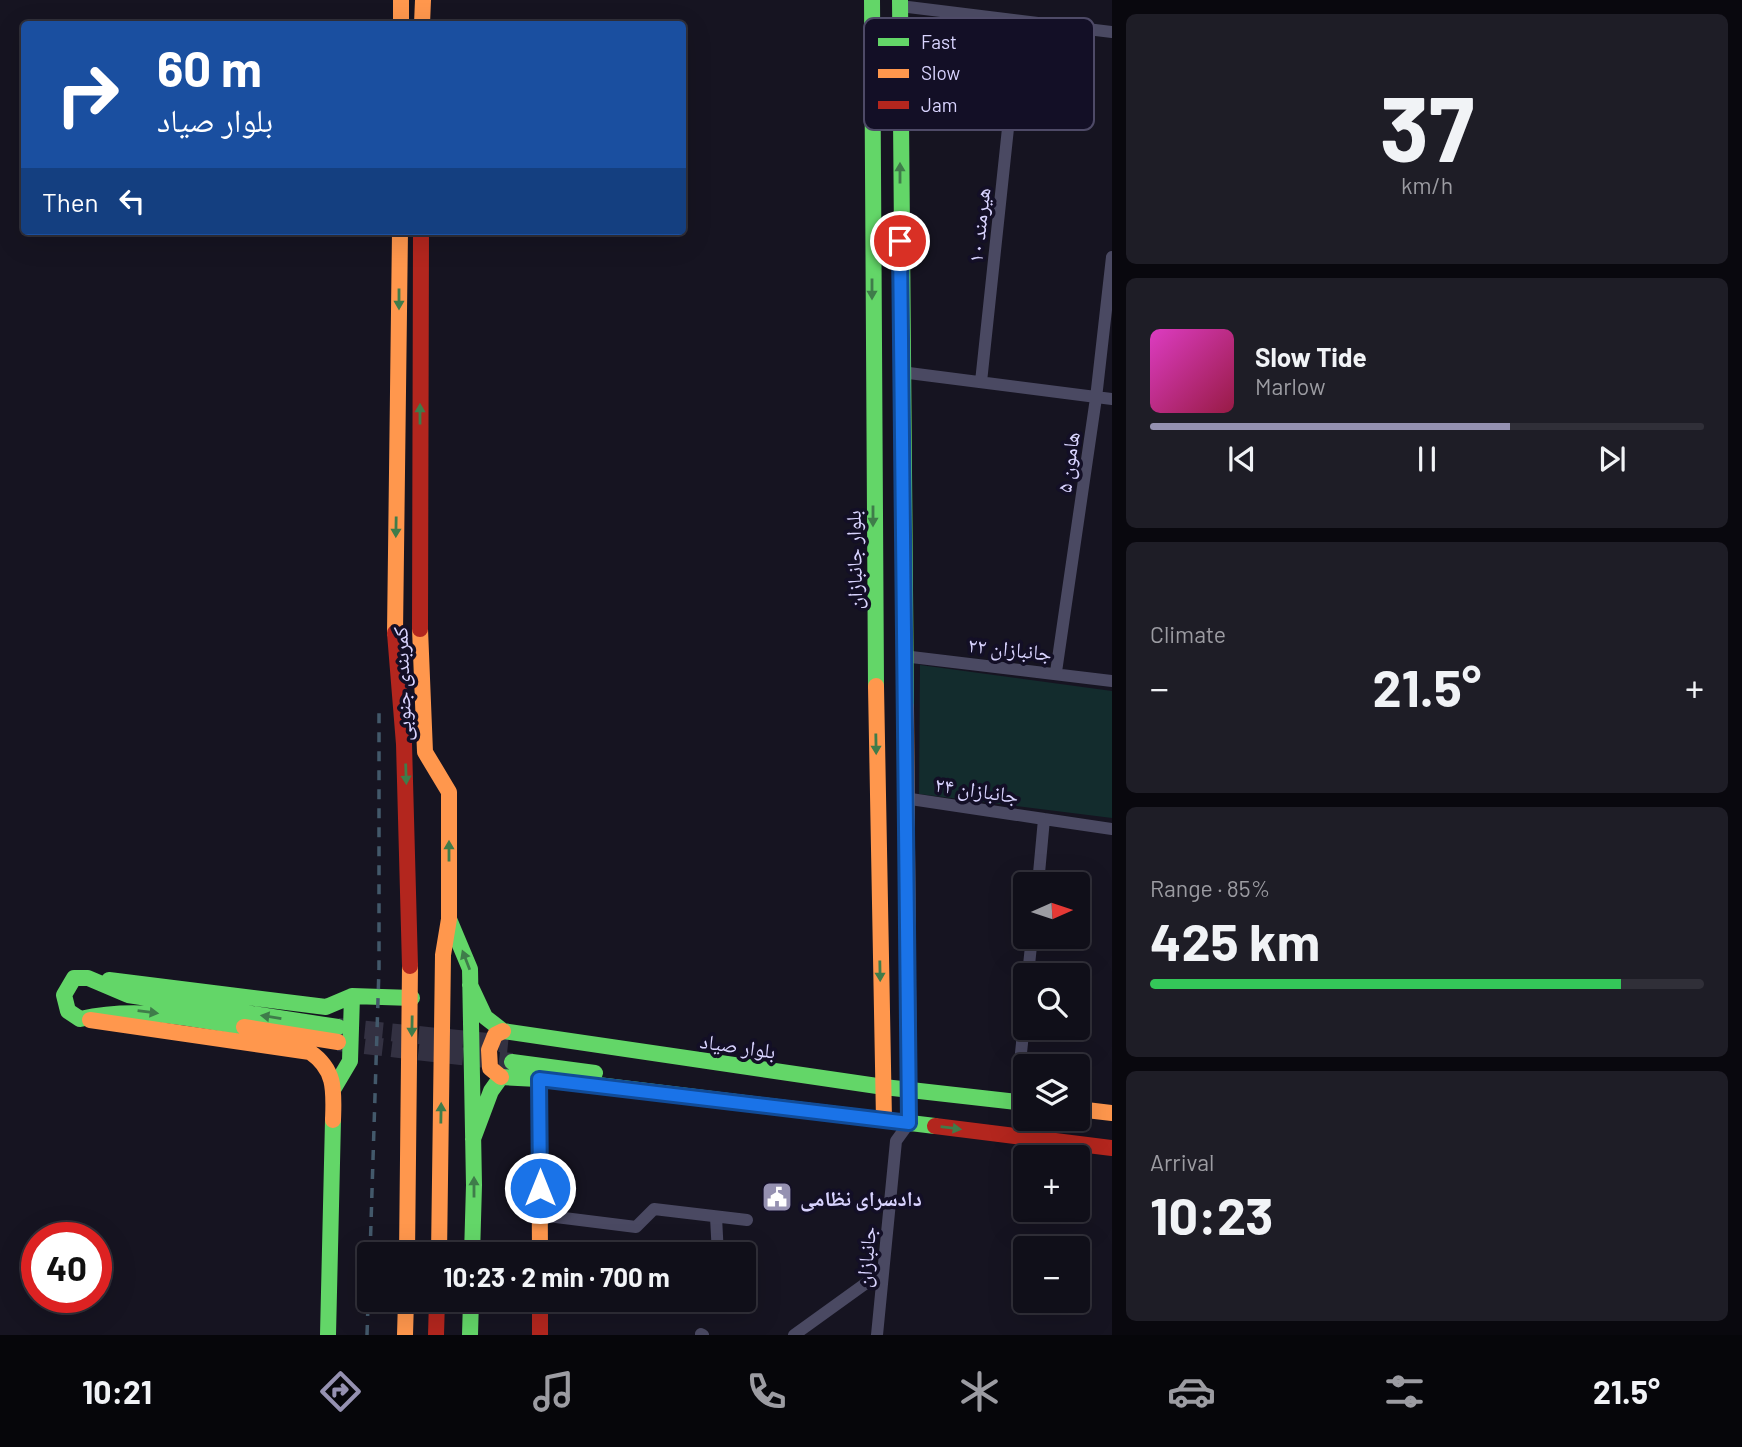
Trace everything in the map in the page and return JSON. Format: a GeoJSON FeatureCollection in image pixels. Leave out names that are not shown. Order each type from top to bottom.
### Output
{"type":"FeatureCollection","features":[{"type":"Feature","properties":{"kind":"main road"},"geometry":{"type":"LineString","coordinates":[[401,0],[401,21]]}},
{"type":"Feature","properties":{"kind":"main road"},"geometry":{"type":"LineString","coordinates":[[422,0],[422,21]]}},
{"type":"Feature","properties":{"kind":"main road","name":"بلوار جانبازان"},"geometry":{"type":"LineString","coordinates":[[872,0],[872,18]]}},
{"type":"Feature","properties":{"kind":"main road","name":"بلوار جانبازان"},"geometry":{"type":"LineString","coordinates":[[872,130],[873,544],[884,1120]]}},
{"type":"Feature","properties":{"kind":"main road"},"geometry":{"type":"LineString","coordinates":[[900,130],[909,1123]]}},
{"type":"Feature","properties":{"kind":"main road","name":"کمربندی جنوبی"},"geometry":{"type":"LineString","coordinates":[[400,235],[395,632],[403,690],[412,998],[407,1242]]}},
{"type":"Feature","properties":{"kind":"main road","name":"کمربندی جنوبی"},"geometry":{"type":"LineString","coordinates":[[421,235],[420,629],[425,752],[449,792],[449,919],[443,955],[439,1242]]}},
{"type":"Feature","properties":{"kind":"main road"},"geometry":{"type":"LineString","coordinates":[[398,456],[420,457]]}},
{"type":"Feature","properties":{"kind":"main road"},"geometry":{"type":"LineString","coordinates":[[873,544],[902,543]]}},
{"type":"Feature","properties":{"kind":"main road"},"geometry":{"type":"LineString","coordinates":[[395,578],[420,578]]}},
{"type":"Feature","properties":{"kind":"main road"},"geometry":{"type":"LineString","coordinates":[[403,690],[423,690]]}},
{"type":"Feature","properties":{"kind":"main road"},"geometry":{"type":"LineString","coordinates":[[879,914],[906,914]]}},
{"type":"Feature","properties":{"kind":"main road"},"geometry":{"type":"LineString","coordinates":[[449,919],[470,968],[472,1242]]}},
{"type":"Feature","properties":{"kind":"main road"},"geometry":{"type":"LineString","coordinates":[[328,1335],[334,1088],[324,1062],[310,1052],[80,1019],[68,1013],[62,1002],[64,988],[74,978],[88,978],[326,1007],[352,996],[412,998]]}},
{"type":"Feature","properties":{"kind":"main road"},"geometry":{"type":"LineString","coordinates":[[80,1019],[113,1012],[141,1011],[338,1035],[128,995],[88,978]]}},
{"type":"Feature","properties":{"kind":"main road"},"geometry":{"type":"LineString","coordinates":[[470,985],[485,1017],[505,1038]]}},
{"type":"Feature","properties":{"kind":"main road"},"geometry":{"type":"LineString","coordinates":[[334,1088],[350,1061],[352,996]]}},
{"type":"Feature","properties":{"kind":"main road"},"geometry":{"type":"LineString","coordinates":[[505,1038],[495,1035],[489,1050],[490,1068],[500,1077],[539,1079],[1112,1148]]}},
{"type":"Feature","properties":{"kind":"main road","name":"بلوار صیاد"},"geometry":{"type":"LineString","coordinates":[[505,1038],[1013,1101]]}},
{"type":"Feature","properties":{"kind":"main road"},"geometry":{"type":"LineString","coordinates":[[512,1062],[743,1092],[794,1109]]}},
{"type":"Feature","properties":{"kind":"main road"},"geometry":{"type":"LineString","coordinates":[[473,1139],[491,1091],[500,1077]]}},
{"type":"Feature","properties":{"kind":"main road"},"geometry":{"type":"LineString","coordinates":[[539,1079],[540,1242]]}},
{"type":"Feature","properties":{"kind":"main road"},"geometry":{"type":"LineString","coordinates":[[1090,1110],[1112,1113]]}},
{"type":"Feature","properties":{"kind":"main road"},"geometry":{"type":"LineString","coordinates":[[405,1335],[406,1312]]}},
{"type":"Feature","properties":{"kind":"main road"},"geometry":{"type":"LineString","coordinates":[[436,1335],[437,1312]]}},
{"type":"Feature","properties":{"kind":"main road"},"geometry":{"type":"LineString","coordinates":[[470,1335],[471,1312]]}},
{"type":"Feature","properties":{"kind":"main road"},"geometry":{"type":"LineString","coordinates":[[540,1312],[540,1335]]}},
{"type":"Feature","properties":{"kind":"street"},"geometry":{"type":"LineString","coordinates":[[900,3],[992,18]]}},
{"type":"Feature","properties":{"kind":"street"},"geometry":{"type":"LineString","coordinates":[[1094,30],[1112,32]]}},
{"type":"Feature","properties":{"kind":"street","name":"هیرمند ۱۰"},"geometry":{"type":"LineString","coordinates":[[981,382],[1008,130]]}},
{"type":"Feature","properties":{"kind":"street","name":"هامون ۵"},"geometry":{"type":"LineString","coordinates":[[1056,672],[1096,398],[1112,257]]}},
{"type":"Feature","properties":{"kind":"street"},"geometry":{"type":"LineString","coordinates":[[901,372],[1112,399]]}},
{"type":"Feature","properties":{"kind":"street","name":"جانبازان ۲۲"},"geometry":{"type":"LineString","coordinates":[[903,656],[1056,672],[1112,681]]}},
{"type":"Feature","properties":{"kind":"street","name":"جانبازان ۲۴"},"geometry":{"type":"LineString","coordinates":[[905,798],[1112,829]]}},
{"type":"Feature","properties":{"kind":"street"},"geometry":{"type":"LineString","coordinates":[[1039,872],[1044,819]]}},
{"type":"Feature","properties":{"kind":"street"},"geometry":{"type":"LineString","coordinates":[[884,1120],[896,1141],[909,1123]]}},
{"type":"Feature","properties":{"kind":"street","name":"جانبازان"},"geometry":{"type":"LineString","coordinates":[[877,1335],[896,1141]]}},
{"type":"Feature","properties":{"kind":"street"},"geometry":{"type":"LineString","coordinates":[[540,1215],[636,1227],[654,1209],[747,1220]]}},
{"type":"Feature","properties":{"kind":"street"},"geometry":{"type":"LineString","coordinates":[[716,1217],[717,1242]]}},
{"type":"Feature","properties":{"kind":"street"},"geometry":{"type":"LineString","coordinates":[[794,1335],[883,1271]]}},
{"type":"Feature","properties":{"kind":"green space"},"geometry":{"type":"Polygon","coordinates":[[[920,665],[1112,691],[1112,818],[919,794],[920,665]]]}},
{"type":"Feature","properties":{"kind":"tunnel"},"geometry":{"type":"LineString","coordinates":[[338,1027],[508,1044]]}},
{"type":"Feature","properties":{"kind":"tunnel"},"geometry":{"type":"LineString","coordinates":[[338,1042],[512,1062]]}},
{"type":"Feature","properties":{"kind":"railway"},"geometry":{"type":"LineString","coordinates":[[370,1242],[379,968],[379,707]]}},
{"type":"Feature","properties":{"kind":"railway"},"geometry":{"type":"LineString","coordinates":[[367,1335],[368,1312]]}},
{"type":"Feature","properties":{"kind":"traffic: fast"},"geometry":{"type":"LineString","coordinates":[[872,0],[872,18]]}},
{"type":"Feature","properties":{"kind":"traffic: fast"},"geometry":{"type":"LineString","coordinates":[[900,0],[900,18]]}},
{"type":"Feature","properties":{"kind":"traffic: fast"},"geometry":{"type":"LineString","coordinates":[[873,130],[876,686]]}},
{"type":"Feature","properties":{"kind":"traffic: fast"},"geometry":{"type":"LineString","coordinates":[[901,130],[906,707]]}},
{"type":"Feature","properties":{"kind":"traffic: fast"},"geometry":{"type":"LineString","coordinates":[[449,919],[470,969],[474,1185],[472,1242]]}},
{"type":"Feature","properties":{"kind":"traffic: fast"},"geometry":{"type":"LineString","coordinates":[[244,1027],[142,1013],[80,1019],[68,1011],[64,995],[74,978],[88,978],[128,995],[338,1027]]}},
{"type":"Feature","properties":{"kind":"traffic: fast"},"geometry":{"type":"LineString","coordinates":[[109,980],[326,1007],[352,996],[412,998]]}},
{"type":"Feature","properties":{"kind":"traffic: fast"},"geometry":{"type":"LineString","coordinates":[[470,985],[485,1017],[503,1031],[884,1087],[1013,1102]]}},
{"type":"Feature","properties":{"kind":"traffic: fast"},"geometry":{"type":"LineString","coordinates":[[334,1088],[350,1061],[352,996]]}},
{"type":"Feature","properties":{"kind":"traffic: fast"},"geometry":{"type":"LineString","coordinates":[[512,1062],[595,1073]]}},
{"type":"Feature","properties":{"kind":"traffic: fast"},"geometry":{"type":"LineString","coordinates":[[473,1139],[491,1091],[501,1077],[557,1080],[935,1126]]}},
{"type":"Feature","properties":{"kind":"traffic: fast"},"geometry":{"type":"LineString","coordinates":[[328,1335],[333,1120]]}},
{"type":"Feature","properties":{"kind":"traffic: fast"},"geometry":{"type":"LineString","coordinates":[[470,1335],[471,1312]]}},
{"type":"Feature","properties":{"kind":"traffic: slow"},"geometry":{"type":"LineString","coordinates":[[401,0],[401,21]]}},
{"type":"Feature","properties":{"kind":"traffic: slow"},"geometry":{"type":"LineString","coordinates":[[422,21],[423,0]]}},
{"type":"Feature","properties":{"kind":"traffic: slow"},"geometry":{"type":"LineString","coordinates":[[395,633],[400,235]]}},
{"type":"Feature","properties":{"kind":"traffic: slow"},"geometry":{"type":"LineString","coordinates":[[420,629],[425,752],[449,792],[449,919],[443,955],[439,1242]]}},
{"type":"Feature","properties":{"kind":"traffic: slow"},"geometry":{"type":"LineString","coordinates":[[876,686],[884,1120]]}},
{"type":"Feature","properties":{"kind":"traffic: slow"},"geometry":{"type":"LineString","coordinates":[[906,707],[909,1123]]}},
{"type":"Feature","properties":{"kind":"traffic: slow"},"geometry":{"type":"LineString","coordinates":[[407,1242],[410,966]]}},
{"type":"Feature","properties":{"kind":"traffic: slow"},"geometry":{"type":"LineString","coordinates":[[90,1020],[310,1052],[325,1066],[332,1082],[333,1120]]}},
{"type":"Feature","properties":{"kind":"traffic: slow"},"geometry":{"type":"LineString","coordinates":[[244,1027],[338,1042]]}},
{"type":"Feature","properties":{"kind":"traffic: slow"},"geometry":{"type":"LineString","coordinates":[[501,1077],[490,1068],[489,1050],[495,1035],[503,1031]]}},
{"type":"Feature","properties":{"kind":"traffic: slow"},"geometry":{"type":"LineString","coordinates":[[539,1079],[540,1242]]}},
{"type":"Feature","properties":{"kind":"traffic: slow"},"geometry":{"type":"LineString","coordinates":[[1090,1110],[1112,1113]]}},
{"type":"Feature","properties":{"kind":"traffic: slow"},"geometry":{"type":"LineString","coordinates":[[405,1335],[406,1312]]}},
{"type":"Feature","properties":{"kind":"traffic: jam"},"geometry":{"type":"LineString","coordinates":[[420,629],[421,235]]}},
{"type":"Feature","properties":{"kind":"traffic: jam"},"geometry":{"type":"LineString","coordinates":[[395,633],[404,744],[410,966]]}},
{"type":"Feature","properties":{"kind":"traffic: jam"},"geometry":{"type":"LineString","coordinates":[[935,1126],[1112,1148]]}},
{"type":"Feature","properties":{"kind":"traffic: jam"},"geometry":{"type":"LineString","coordinates":[[436,1335],[437,1312]]}},
{"type":"Feature","properties":{"kind":"traffic: jam"},"geometry":{"type":"LineString","coordinates":[[540,1312],[540,1335]]}},
{"type":"Feature","properties":{"kind":"place","name":"دادسرای نظامی"},"geometry":{"type":"Point","coordinates":[777,1197]}},
{"type":"Feature","properties":{"kind":"route"},"geometry":{"type":"LineString","coordinates":[[540,1188],[539,1079],[909,1123],[900,241]]}}]}
